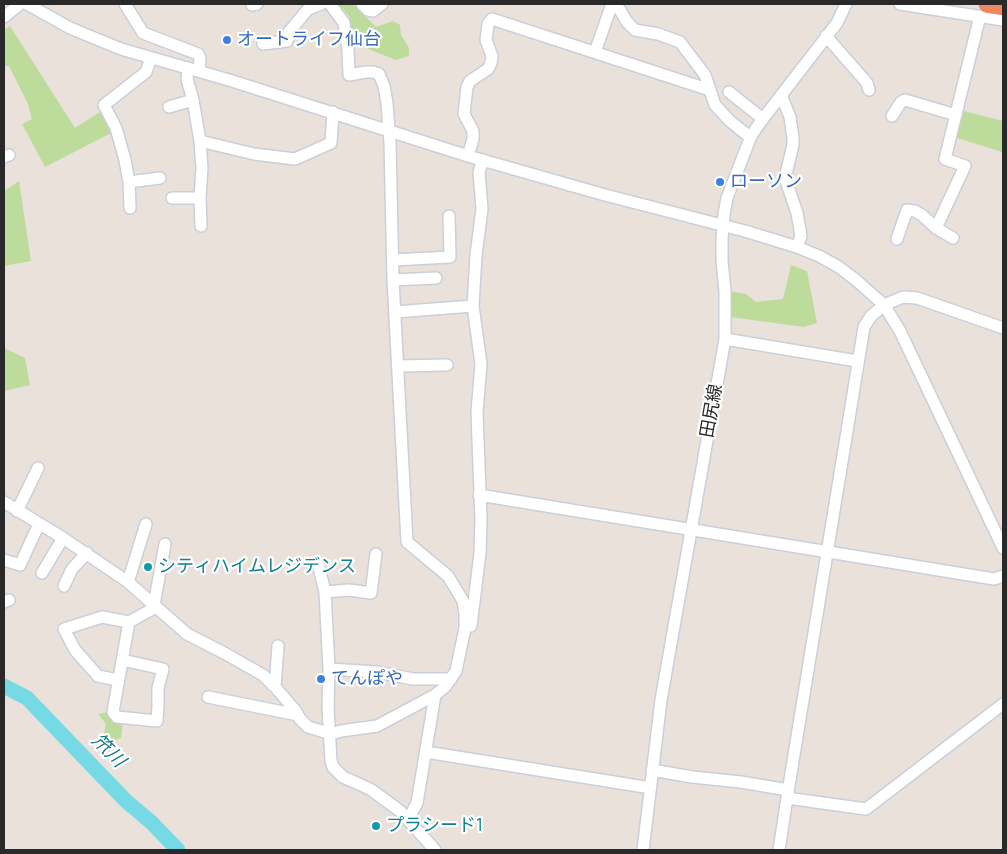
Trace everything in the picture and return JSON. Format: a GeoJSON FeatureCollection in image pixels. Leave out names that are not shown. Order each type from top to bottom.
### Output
{"type":"FeatureCollection","features":[{"type":"Feature","properties":{"kind":"highway"},"geometry":{"type":"LineString","coordinates":[[984,10],[1003,6]]}},
{"type":"Feature","properties":{"kind":"street"},"geometry":{"type":"LineString","coordinates":[[4,17],[20,4]]}},
{"type":"Feature","properties":{"kind":"street"},"geometry":{"type":"LineString","coordinates":[[27,4],[70,28],[151,58],[333,112],[468,156],[797,247],[839,267],[884,305],[900,331],[1003,548]]}},
{"type":"Feature","properties":{"kind":"street"},"geometry":{"type":"LineString","coordinates":[[125,4],[143,33],[198,54],[200,58],[200,71]]}},
{"type":"Feature","properties":{"kind":"street"},"geometry":{"type":"LineString","coordinates":[[263,44],[287,41],[289,32],[307,6],[321,4]]}},
{"type":"Feature","properties":{"kind":"street"},"geometry":{"type":"LineString","coordinates":[[330,4],[344,23],[349,75],[374,72],[379,74],[384,86],[388,131],[393,280],[407,542],[448,576],[463,601],[466,614],[465,628],[453,675]]}},
{"type":"Feature","properties":{"kind":"street"},"geometry":{"type":"LineString","coordinates":[[362,4],[368,10],[373,11],[382,4]]}},
{"type":"Feature","properties":{"kind":"street"},"geometry":{"type":"LineString","coordinates":[[595,52],[612,4],[620,10],[627,22],[635,30],[658,34],[680,42],[705,75],[718,109],[746,134],[751,136]]}},
{"type":"Feature","properties":{"kind":"street","name":"田尻線"},"geometry":{"type":"LineString","coordinates":[[643,850],[661,700],[725,339],[725,291],[722,261],[723,226],[727,198],[751,136],[837,22],[846,4]]}},
{"type":"Feature","properties":{"kind":"street"},"geometry":{"type":"LineString","coordinates":[[900,4],[984,10],[1003,20]]}},
{"type":"Feature","properties":{"kind":"street"},"geometry":{"type":"LineString","coordinates":[[936,228],[965,166],[945,159],[984,10]]}},
{"type":"Feature","properties":{"kind":"street"},"geometry":{"type":"LineString","coordinates":[[468,156],[474,131],[464,114],[467,87],[470,81],[488,69],[491,63],[492,56],[486,40],[488,24],[492,19],[710,90]]}},
{"type":"Feature","properties":{"kind":"street"},"geometry":{"type":"LineString","coordinates":[[826,36],[867,83],[869,90]]}},
{"type":"Feature","properties":{"kind":"street"},"geometry":{"type":"LineString","coordinates":[[130,208],[126,160],[116,128],[104,105],[146,72],[151,58]]}},
{"type":"Feature","properties":{"kind":"street"},"geometry":{"type":"LineString","coordinates":[[188,68],[187,79],[193,100],[200,141],[202,168],[201,226]]}},
{"type":"Feature","properties":{"kind":"street"},"geometry":{"type":"LineString","coordinates":[[729,92],[762,119]]}},
{"type":"Feature","properties":{"kind":"street"},"geometry":{"type":"LineString","coordinates":[[781,95],[790,116],[794,138],[794,145],[785,178],[797,214],[801,236],[797,247]]}},
{"type":"Feature","properties":{"kind":"street"},"geometry":{"type":"LineString","coordinates":[[169,107],[193,100]]}},
{"type":"Feature","properties":{"kind":"street"},"geometry":{"type":"LineString","coordinates":[[892,116],[900,102],[905,100],[956,115]]}},
{"type":"Feature","properties":{"kind":"street"},"geometry":{"type":"LineString","coordinates":[[200,141],[254,154],[294,158],[331,143],[333,112]]}},
{"type":"Feature","properties":{"kind":"street"},"geometry":{"type":"LineString","coordinates":[[4,502],[87,553],[128,582],[186,634],[262,675],[275,687],[308,727],[331,734],[377,726],[435,695],[445,687],[463,661],[468,647],[480,553],[481,519],[476,412],[480,364],[473,306],[476,255],[482,209],[479,172],[483,160]]}},
{"type":"Feature","properties":{"kind":"street"},"geometry":{"type":"LineString","coordinates":[[129,182],[160,178]]}},
{"type":"Feature","properties":{"kind":"street"},"geometry":{"type":"LineString","coordinates":[[172,198],[200,198]]}},
{"type":"Feature","properties":{"kind":"street"},"geometry":{"type":"LineString","coordinates":[[897,239],[907,210],[915,211],[922,215],[936,228],[953,238]]}},
{"type":"Feature","properties":{"kind":"street"},"geometry":{"type":"LineString","coordinates":[[393,260],[450,257],[449,216]]}},
{"type":"Feature","properties":{"kind":"street"},"geometry":{"type":"LineString","coordinates":[[393,280],[436,278]]}},
{"type":"Feature","properties":{"kind":"street"},"geometry":{"type":"LineString","coordinates":[[779,850],[864,327],[871,316],[884,305],[903,296],[917,298],[1003,328]]}},
{"type":"Feature","properties":{"kind":"street"},"geometry":{"type":"LineString","coordinates":[[395,312],[473,306]]}},
{"type":"Feature","properties":{"kind":"street"},"geometry":{"type":"LineString","coordinates":[[725,339],[857,361]]}},
{"type":"Feature","properties":{"kind":"street"},"geometry":{"type":"LineString","coordinates":[[399,366],[447,365]]}},
{"type":"Feature","properties":{"kind":"street"},"geometry":{"type":"LineString","coordinates":[[17,511],[38,468]]}},
{"type":"Feature","properties":{"kind":"street"},"geometry":{"type":"LineString","coordinates":[[479,495],[994,579],[1003,576]]}},
{"type":"Feature","properties":{"kind":"street"},"geometry":{"type":"LineString","coordinates":[[4,560],[20,565],[39,524]]}},
{"type":"Feature","properties":{"kind":"street"},"geometry":{"type":"LineString","coordinates":[[128,582],[146,524]]}},
{"type":"Feature","properties":{"kind":"street"},"geometry":{"type":"LineString","coordinates":[[42,573],[63,538]]}},
{"type":"Feature","properties":{"kind":"street"},"geometry":{"type":"LineString","coordinates":[[118,680],[98,676],[75,650],[64,628],[102,618],[129,622],[155,606],[165,544]]}},
{"type":"Feature","properties":{"kind":"street"},"geometry":{"type":"LineString","coordinates":[[64,586],[72,569],[87,553]]}},
{"type":"Feature","properties":{"kind":"street"},"geometry":{"type":"LineString","coordinates":[[325,592],[349,590],[371,593],[376,554]]}},
{"type":"Feature","properties":{"kind":"street"},"geometry":{"type":"LineString","coordinates":[[318,563],[325,592],[329,669],[328,707],[333,767],[343,777],[370,789],[385,799],[408,820],[435,850]]}},
{"type":"Feature","properties":{"kind":"street"},"geometry":{"type":"LineString","coordinates":[[122,660],[163,670],[158,688],[157,721],[117,717],[113,712],[118,680],[129,622]]}},
{"type":"Feature","properties":{"kind":"street"},"geometry":{"type":"LineString","coordinates":[[275,687],[278,646]]}},
{"type":"Feature","properties":{"kind":"street"},"geometry":{"type":"LineString","coordinates":[[329,669],[377,672],[413,679],[453,675]]}},
{"type":"Feature","properties":{"kind":"street"},"geometry":{"type":"LineString","coordinates":[[408,820],[417,803],[435,695]]}},
{"type":"Feature","properties":{"kind":"street"},"geometry":{"type":"LineString","coordinates":[[208,697],[298,715]]}},
{"type":"Feature","properties":{"kind":"street"},"geometry":{"type":"LineString","coordinates":[[652,770],[692,777],[741,782],[787,794],[866,809],[1003,704]]}},
{"type":"Feature","properties":{"kind":"street"},"geometry":{"type":"LineString","coordinates":[[426,752],[651,788]]}},
{"type":"Feature","properties":{"kind":"green space"},"geometry":{"type":"Polygon","coordinates":[[[338,4],[353,4],[376,27],[393,21],[400,25],[401,35],[409,48],[409,56],[396,60],[353,43],[349,16],[338,4]]]}},
{"type":"Feature","properties":{"kind":"green space"},"geometry":{"type":"Polygon","coordinates":[[[10,26],[75,128],[103,110],[113,132],[45,167],[22,124],[32,119],[28,104],[9,66],[4,66],[4,30],[10,26]]]}},
{"type":"Feature","properties":{"kind":"green space"},"geometry":{"type":"Polygon","coordinates":[[[960,110],[1003,121],[1003,157],[1002,152],[954,137],[960,110]]]}},
{"type":"Feature","properties":{"kind":"green space"},"geometry":{"type":"Polygon","coordinates":[[[19,181],[31,261],[4,266],[4,191],[19,181]]]}},
{"type":"Feature","properties":{"kind":"green space"},"geometry":{"type":"Polygon","coordinates":[[[791,265],[807,271],[817,323],[804,327],[730,317],[730,291],[746,294],[756,302],[783,299],[791,265]]]}},
{"type":"Feature","properties":{"kind":"green space"},"geometry":{"type":"Polygon","coordinates":[[[4,348],[25,358],[30,385],[4,391],[4,348]]]}},
{"type":"Feature","properties":{"kind":"green space"},"geometry":{"type":"Polygon","coordinates":[[[109,712],[123,720],[121,738],[107,743],[104,733],[106,724],[98,714],[109,712]]]}},
{"type":"Feature","properties":{"kind":"waterway","name":"笊川"},"geometry":{"type":"LineString","coordinates":[[4,686],[27,698],[126,801],[151,822],[178,850]]}},
{"type":"Feature","properties":{"kind":"place","name":"オートライフ仙台"},"geometry":{"type":"Point","coordinates":[227,40]}},
{"type":"Feature","properties":{"kind":"place","name":"ローソン"},"geometry":{"type":"Point","coordinates":[720,182]}},
{"type":"Feature","properties":{"kind":"place","name":"シティハイムレジデンス"},"geometry":{"type":"Point","coordinates":[148,567]}},
{"type":"Feature","properties":{"kind":"place","name":"てんぽや"},"geometry":{"type":"Point","coordinates":[321,679]}},
{"type":"Feature","properties":{"kind":"place","name":"プラシード1"},"geometry":{"type":"Point","coordinates":[376,826]}}]}
